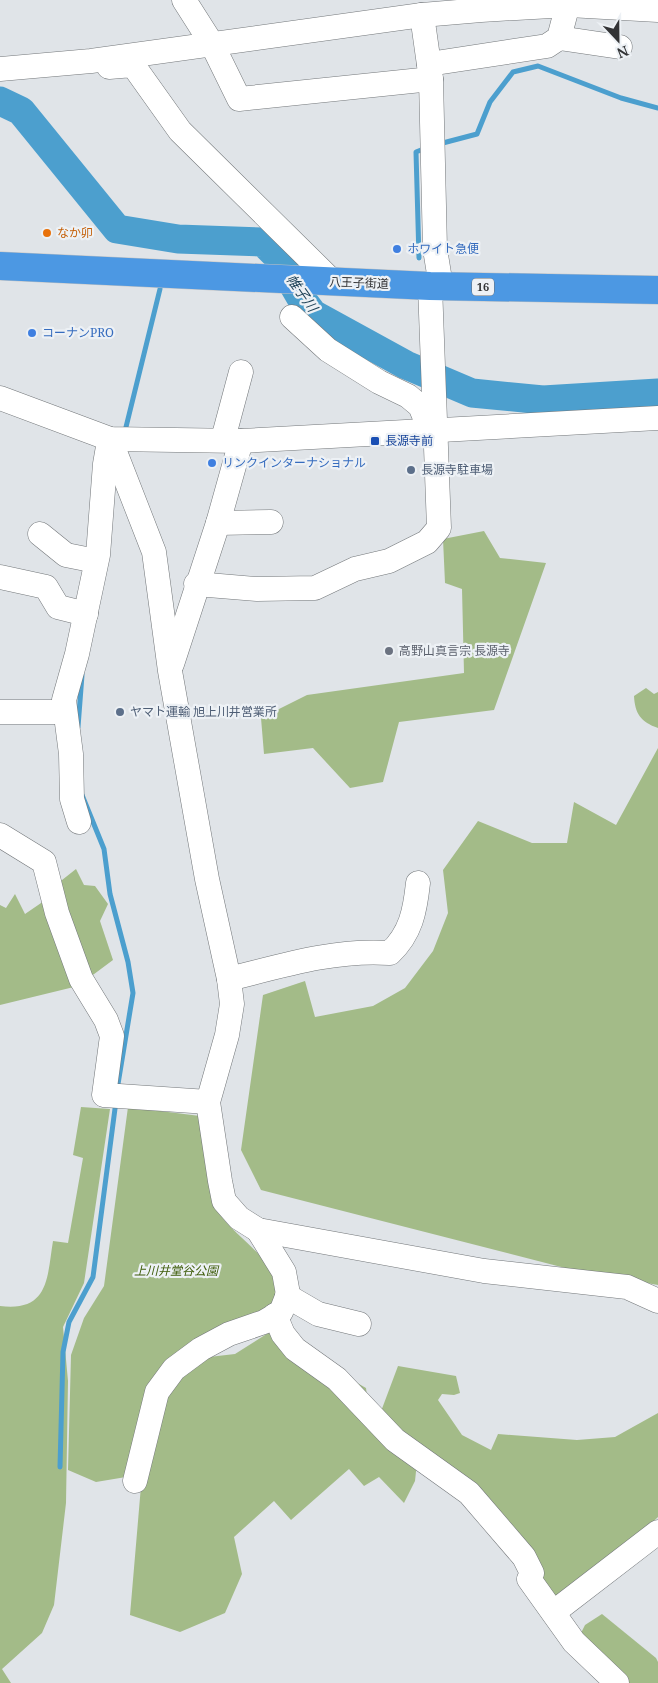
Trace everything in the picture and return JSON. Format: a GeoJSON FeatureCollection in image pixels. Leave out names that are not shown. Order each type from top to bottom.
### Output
{"type":"FeatureCollection","features":[{"type":"Feature","properties":{"kind":"highway","name":"八王子街道"},"geometry":{"type":"LineString","coordinates":[[0,266],[435,286],[658,290]]}},
{"type":"Feature","properties":{"kind":"street"},"geometry":{"type":"LineString","coordinates":[[184,0],[212,44],[239,99],[242,100],[430,71],[547,46],[559,38],[569,3]]}},
{"type":"Feature","properties":{"kind":"street"},"geometry":{"type":"LineString","coordinates":[[0,69],[91,61],[212,44],[419,10],[569,3],[658,10]]}},
{"type":"Feature","properties":{"kind":"street"},"geometry":{"type":"LineString","coordinates":[[196,584],[257,589],[315,588],[355,569],[389,561],[426,542],[439,528],[432,430],[434,401],[432,366],[435,250],[430,71],[419,10]]}},
{"type":"Feature","properties":{"kind":"street"},"geometry":{"type":"LineString","coordinates":[[559,38],[620,47]]}},
{"type":"Feature","properties":{"kind":"street"},"geometry":{"type":"LineString","coordinates":[[91,61],[95,69],[133,65],[180,131],[320,281]]}},
{"type":"Feature","properties":{"kind":"street"},"geometry":{"type":"LineString","coordinates":[[292,317],[328,350],[379,382],[408,396],[420,406],[432,430]]}},
{"type":"Feature","properties":{"kind":"street"},"geometry":{"type":"LineString","coordinates":[[170,671],[196,584],[218,522],[241,372]]}},
{"type":"Feature","properties":{"kind":"street"},"geometry":{"type":"LineString","coordinates":[[0,398],[110,439],[232,440],[432,430],[494,429],[658,418]]}},
{"type":"Feature","properties":{"kind":"street"},"geometry":{"type":"LineString","coordinates":[[79,822],[72,799],[71,754],[64,712],[64,700],[86,614],[96,562],[105,464],[110,439]]}},
{"type":"Feature","properties":{"kind":"street"},"geometry":{"type":"LineString","coordinates":[[110,439],[154,552],[170,671],[207,879],[229,979],[232,1004],[227,1035],[208,1102],[224,1201],[239,1218],[258,1230],[484,1271],[627,1288],[658,1302]]}},
{"type":"Feature","properties":{"kind":"street"},"geometry":{"type":"LineString","coordinates":[[218,522],[271,522]]}},
{"type":"Feature","properties":{"kind":"street"},"geometry":{"type":"LineString","coordinates":[[40,534],[66,555],[96,562]]}},
{"type":"Feature","properties":{"kind":"street"},"geometry":{"type":"LineString","coordinates":[[0,577],[46,587],[58,607],[86,614]]}},
{"type":"Feature","properties":{"kind":"street"},"geometry":{"type":"LineString","coordinates":[[0,712],[64,712]]}},
{"type":"Feature","properties":{"kind":"street"},"geometry":{"type":"LineString","coordinates":[[0,835],[44,862],[50,878],[57,913],[81,979],[106,1020],[112,1036],[104,1095],[208,1102]]}},
{"type":"Feature","properties":{"kind":"street"},"geometry":{"type":"LineString","coordinates":[[229,979],[306,960],[375,952],[390,954],[408,931],[414,914],[418,883]]}},
{"type":"Feature","properties":{"kind":"street"},"geometry":{"type":"LineString","coordinates":[[258,1230],[284,1272],[281,1305],[283,1334],[295,1350],[336,1379],[395,1440],[469,1493],[524,1557],[532,1573],[529,1579],[574,1642],[617,1683]]}},
{"type":"Feature","properties":{"kind":"street"},"geometry":{"type":"LineString","coordinates":[[281,1305],[359,1324]]}},
{"type":"Feature","properties":{"kind":"street"},"geometry":{"type":"LineString","coordinates":[[135,1481],[157,1392],[174,1369],[201,1349],[229,1334],[264,1322],[281,1305]]}},
{"type":"Feature","properties":{"kind":"street"},"geometry":{"type":"LineString","coordinates":[[554,1612],[658,1532]]}},
{"type":"Feature","properties":{"kind":"green space"},"geometry":{"type":"Polygon","coordinates":[[[484,531],[500,558],[546,563],[494,710],[399,722],[383,782],[350,788],[313,748],[264,754],[261,718],[307,695],[464,673],[462,589],[445,583],[443,539],[484,531]]]}},
{"type":"Feature","properties":{"kind":"green space"},"geometry":{"type":"Polygon","coordinates":[[[646,688],[654,694],[658,692],[658,728],[643,720],[636,708],[634,696],[646,688]]]}},
{"type":"Feature","properties":{"kind":"green space"},"geometry":{"type":"Polygon","coordinates":[[[658,748],[658,1285],[573,1270],[261,1190],[241,1150],[263,995],[305,981],[315,1017],[373,1006],[405,988],[433,951],[448,913],[443,870],[478,821],[532,843],[567,843],[574,802],[616,825],[658,748]]]}},
{"type":"Feature","properties":{"kind":"green space"},"geometry":{"type":"Polygon","coordinates":[[[76,869],[84,885],[95,886],[108,904],[100,921],[113,960],[78,986],[0,1005],[0,905],[6,908],[15,894],[25,914],[44,901],[57,884],[76,869]]]}},
{"type":"Feature","properties":{"kind":"green space"},"geometry":{"type":"Polygon","coordinates":[[[81,1107],[110,1109],[84,1283],[63,1327],[68,1381],[66,1503],[54,1605],[42,1633],[2,1669],[11,1683],[0,1683],[0,1306],[28,1304],[37,1298],[43,1290],[47,1279],[53,1241],[68,1243],[83,1158],[73,1155],[81,1107]]]}},
{"type":"Feature","properties":{"kind":"green space","name":"上川井堂谷公園"},"geometry":{"type":"Polygon","coordinates":[[[128,1107],[200,1116],[219,1213],[266,1263],[272,1275],[275,1289],[275,1305],[174,1356],[132,1476],[96,1482],[68,1470],[71,1355],[84,1318],[104,1286],[128,1107]]]}},
{"type":"Feature","properties":{"kind":"green space"},"geometry":{"type":"Polygon","coordinates":[[[276,1328],[284,1341],[366,1388],[370,1419],[417,1462],[415,1481],[404,1503],[379,1477],[364,1486],[349,1469],[291,1520],[274,1501],[234,1537],[242,1574],[225,1613],[180,1632],[130,1615],[141,1486],[161,1395],[183,1370],[209,1357],[235,1354],[276,1328]]]}},
{"type":"Feature","properties":{"kind":"green space"},"geometry":{"type":"Polygon","coordinates":[[[398,1366],[456,1376],[460,1393],[454,1395],[442,1394],[438,1400],[462,1435],[491,1450],[498,1434],[577,1440],[615,1437],[658,1413],[658,1517],[638,1536],[554,1600],[380,1414],[398,1366]]]}},
{"type":"Feature","properties":{"kind":"green space"},"geometry":{"type":"Polygon","coordinates":[[[602,1614],[656,1658],[658,1662],[658,1683],[607,1683],[577,1641],[585,1625],[602,1614]]]}},
{"type":"Feature","properties":{"kind":"waterway"},"geometry":{"type":"LineString","coordinates":[[439,144],[477,134],[490,102],[513,72],[538,66],[621,98],[658,108]]}},
{"type":"Feature","properties":{"kind":"waterway","name":"帷子川"},"geometry":{"type":"LineString","coordinates":[[0,101],[21,111],[117,229],[178,239],[263,242],[276,255],[301,298],[313,314],[406,365],[472,393],[543,400],[658,393]]}},
{"type":"Feature","properties":{"kind":"waterway"},"geometry":{"type":"LineString","coordinates":[[419,258],[416,152],[426,148]]}},
{"type":"Feature","properties":{"kind":"waterway"},"geometry":{"type":"LineString","coordinates":[[126,427],[160,289]]}},
{"type":"Feature","properties":{"kind":"waterway"},"geometry":{"type":"LineString","coordinates":[[406,365],[408,355]]}},
{"type":"Feature","properties":{"kind":"waterway"},"geometry":{"type":"LineString","coordinates":[[78,727],[82,675]]}},
{"type":"Feature","properties":{"kind":"waterway"},"geometry":{"type":"LineString","coordinates":[[82,795],[104,849],[110,894],[128,962],[133,993],[117,1090]]}},
{"type":"Feature","properties":{"kind":"waterway"},"geometry":{"type":"LineString","coordinates":[[60,1467],[63,1352],[69,1322],[93,1277],[116,1101]]}},
{"type":"Feature","properties":{"kind":"place","name":"なか卯"},"geometry":{"type":"Point","coordinates":[47,233]}},
{"type":"Feature","properties":{"kind":"place","name":"ホワイト急便"},"geometry":{"type":"Point","coordinates":[397,249]}},
{"type":"Feature","properties":{"kind":"place","name":"コーナンPRO"},"geometry":{"type":"Point","coordinates":[32,333]}},
{"type":"Feature","properties":{"kind":"place","name":"長源寺前"},"geometry":{"type":"Point","coordinates":[375,441]}},
{"type":"Feature","properties":{"kind":"place","name":"リンクインターナショナル"},"geometry":{"type":"Point","coordinates":[212,463]}},
{"type":"Feature","properties":{"kind":"place","name":"長源寺駐車場"},"geometry":{"type":"Point","coordinates":[411,470]}},
{"type":"Feature","properties":{"kind":"place","name":"高野山真言宗 長源寺"},"geometry":{"type":"Point","coordinates":[389,651]}},
{"type":"Feature","properties":{"kind":"place","name":"ヤマト運輸 旭上川井営業所"},"geometry":{"type":"Point","coordinates":[120,712]}}]}
